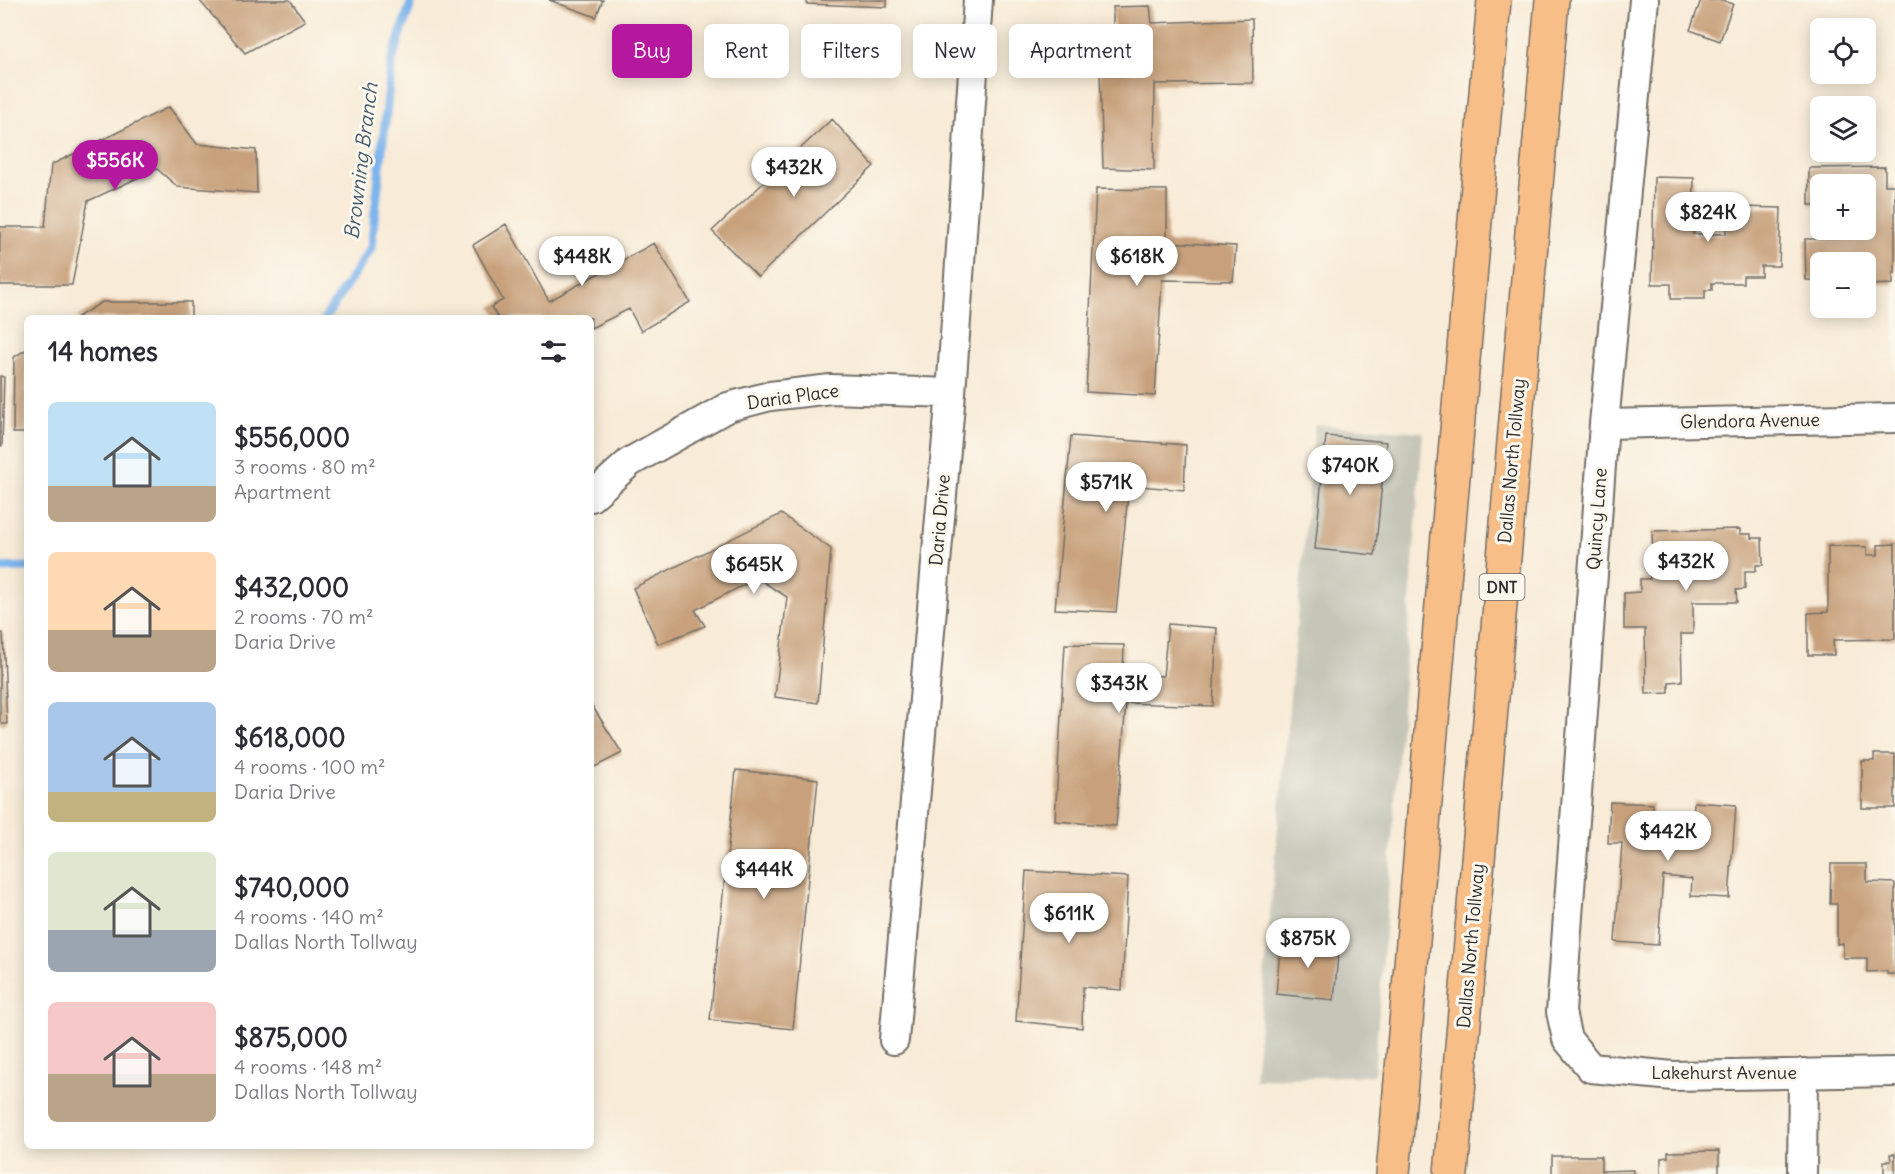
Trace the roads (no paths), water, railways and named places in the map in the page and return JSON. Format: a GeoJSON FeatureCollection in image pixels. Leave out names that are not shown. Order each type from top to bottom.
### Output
{"type":"FeatureCollection","features":[{"type":"Feature","properties":{"kind":"highway"},"geometry":{"type":"LineString","coordinates":[[1393,1174],[1494,0]]}},
{"type":"Feature","properties":{"kind":"highway","name":"Dallas North Tollway"},"geometry":{"type":"LineString","coordinates":[[1451,1174],[1552,0]]}},
{"type":"Feature","properties":{"kind":"street","name":"Daria Drive"},"geometry":{"type":"LineString","coordinates":[[894,1040],[951,393],[978,0]]}},
{"type":"Feature","properties":{"kind":"street","name":"Quincy Lane"},"geometry":{"type":"LineString","coordinates":[[1567,1039],[1561,1012],[1604,424],[1644,0]]}},
{"type":"Feature","properties":{"kind":"street","name":"Daria Place"},"geometry":{"type":"LineString","coordinates":[[594,493],[630,462],[728,407],[770,396],[831,389],[951,393]]}},
{"type":"Feature","properties":{"kind":"street","name":"Glendora Avenue"},"geometry":{"type":"LineString","coordinates":[[1604,424],[1895,418]]}},
{"type":"Feature","properties":{"kind":"street","name":"Lakehurst Avenue"},"geometry":{"type":"LineString","coordinates":[[1567,1039],[1592,1068],[1673,1076],[1895,1072]]}},
{"type":"Feature","properties":{"kind":"street"},"geometry":{"type":"LineString","coordinates":[[1802,1174],[1803,1073]]}},
{"type":"Feature","properties":{"kind":"waterway","name":"Browning Branch"},"geometry":{"type":"LineString","coordinates":[[327,315],[371,248],[392,60],[412,0]]}},
{"type":"Feature","properties":{"kind":"waterway","name":"Browning Branch"},"geometry":{"type":"LineString","coordinates":[[0,568],[24,567]]}}]}
